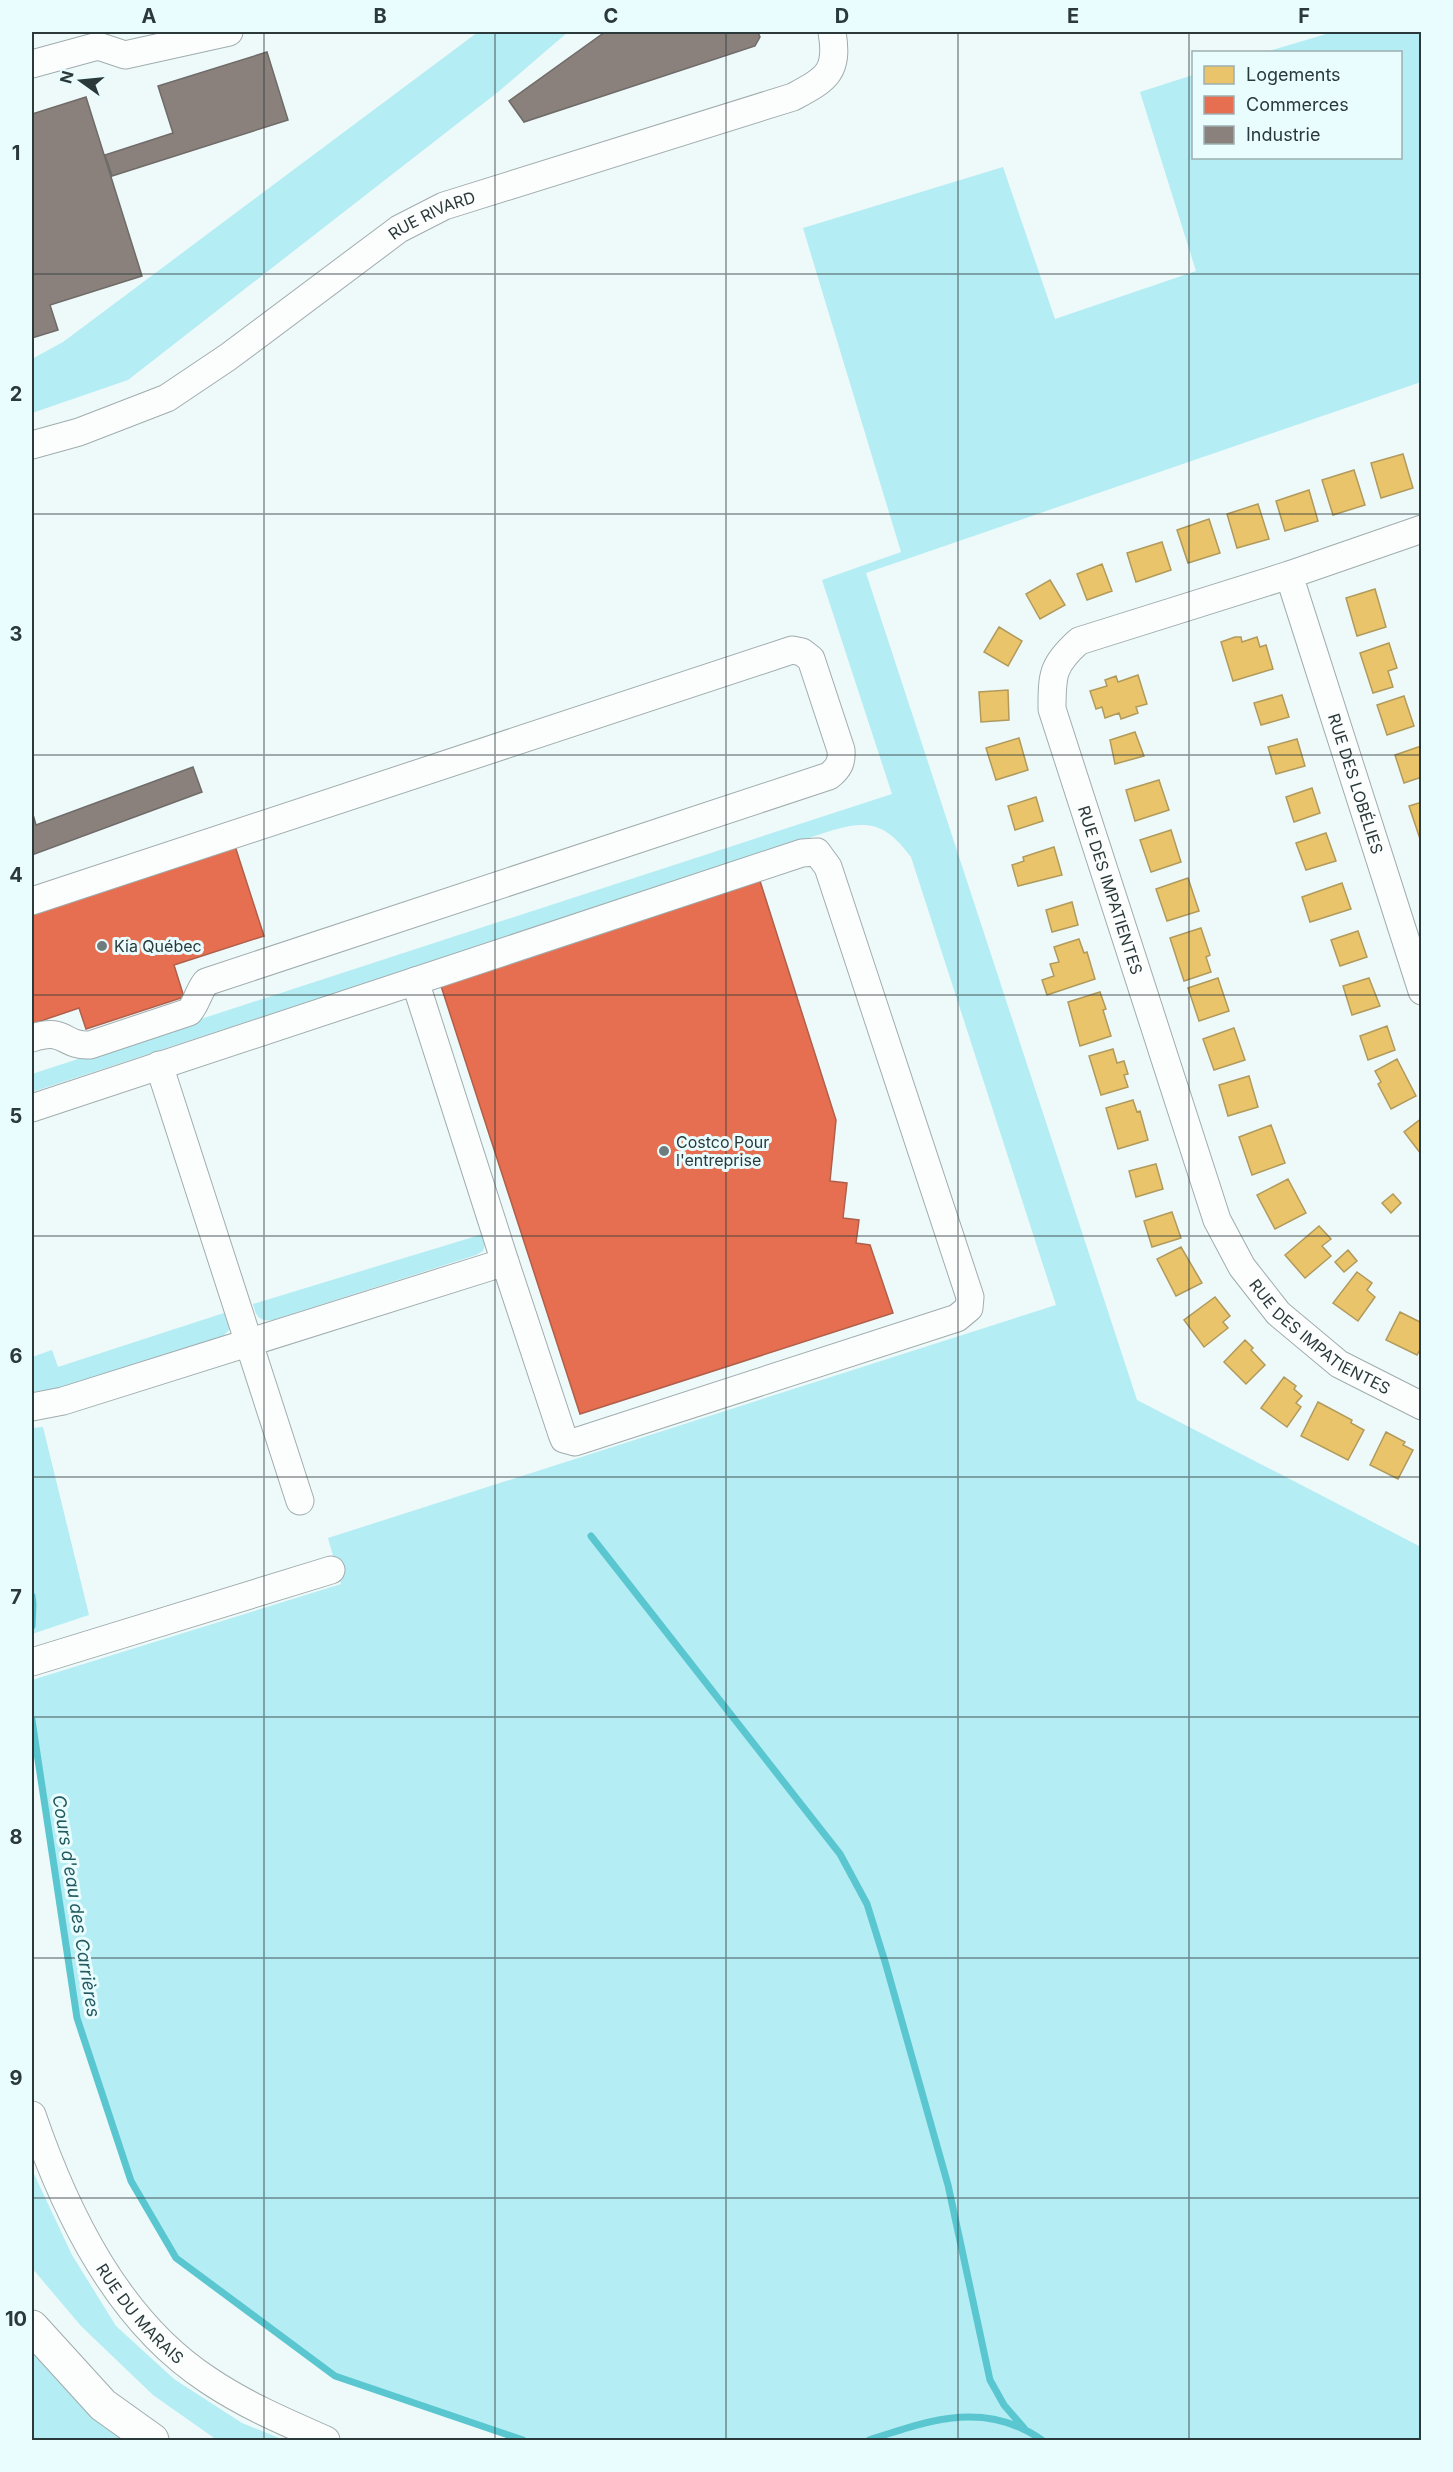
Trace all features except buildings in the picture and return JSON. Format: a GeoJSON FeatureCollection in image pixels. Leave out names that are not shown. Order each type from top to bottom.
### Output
{"type":"FeatureCollection","features":[{"type":"Feature","properties":{"kind":"highway"},"geometry":{"type":"LineString","coordinates":[[32,2327],[103,2405],[152,2440]]}},
{"type":"Feature","properties":{"kind":"street"},"geometry":{"type":"LineString","coordinates":[[32,64],[98,46],[125,55],[229,32]]}},
{"type":"Feature","properties":{"kind":"street","name":"RUE RIVARD"},"geometry":{"type":"LineString","coordinates":[[32,445],[79,432],[167,398],[228,357],[399,229],[444,206],[793,98],[830,72],[835,49],[832,32]]}},
{"type":"Feature","properties":{"kind":"street","name":"RUE DES IMPATIENTES"},"geometry":{"type":"LineString","coordinates":[[1422,530],[1289,575],[1079,641],[1061,657],[1052,681],[1052,709],[1217,1220],[1242,1268],[1278,1313],[1339,1364],[1422,1406]]}},
{"type":"Feature","properties":{"kind":"street","name":"RUE DES LOBÉLIES"},"geometry":{"type":"LineString","coordinates":[[1289,575],[1422,991]]}},
{"type":"Feature","properties":{"kind":"street"},"geometry":{"type":"LineString","coordinates":[[32,901],[792,650],[802,652],[811,659],[841,750],[842,760],[829,776],[206,982],[199,991],[195,1006],[189,1012],[90,1045],[76,1046],[59,1034],[47,1033],[32,1038]]}},
{"type":"Feature","properties":{"kind":"street"},"geometry":{"type":"LineString","coordinates":[[32,1108],[159,1065],[802,853],[817,852],[828,867],[971,1303],[964,1314],[957,1318],[575,1442],[564,1439],[415,981]]}},
{"type":"Feature","properties":{"kind":"street"},"geometry":{"type":"LineString","coordinates":[[159,1065],[300,1501]]}},
{"type":"Feature","properties":{"kind":"street"},"geometry":{"type":"LineString","coordinates":[[32,1407],[63,1401],[505,1262]]}},
{"type":"Feature","properties":{"kind":"street"},"geometry":{"type":"LineString","coordinates":[[32,1662],[331,1570]]}},
{"type":"Feature","properties":{"kind":"street","name":"RUE DU MARAIS"},"geometry":{"type":"LineString","coordinates":[[32,2115],[48,2163],[87,2246],[145,2326],[207,2380],[258,2410],[326,2440]]}},
{"type":"Feature","properties":{"kind":"shaded area"},"geometry":{"type":"Polygon","coordinates":[[[478,32],[568,32],[498,92],[128,380],[32,413],[32,359],[63,342],[478,32]]]}},
{"type":"Feature","properties":{"kind":"shaded area"},"geometry":{"type":"Polygon","coordinates":[[[1333,32],[1421,32],[1421,382],[866,573],[1137,1400],[1421,1547],[1421,2440],[523,2440],[335,2376],[176,2258],[131,2181],[77,2018],[38,1768],[32,1720],[32,1680],[341,1584],[328,1538],[1056,1305],[911,857],[894,838],[877,827],[858,825],[833,830],[32,1092],[32,1074],[892,794],[822,580],[901,552],[803,228],[1003,167],[1055,319],[1196,271],[1140,92],[1192,75],[1192,159],[1402,159],[1402,51],[1269,51],[1333,32]]]}},
{"type":"Feature","properties":{"kind":"shaded area"},"geometry":{"type":"Polygon","coordinates":[[[483,1234],[485,1244],[483,1251],[476,1255],[273,1320],[261,1319],[254,1308],[253,1304],[483,1234]]]}},
{"type":"Feature","properties":{"kind":"shaded area"},"geometry":{"type":"Polygon","coordinates":[[[227,1312],[230,1329],[220,1339],[62,1388],[32,1392],[32,1357],[52,1350],[58,1367],[227,1312]]]}},
{"type":"Feature","properties":{"kind":"shaded area"},"geometry":{"type":"Polygon","coordinates":[[[43,1427],[89,1615],[32,1634],[32,1428],[43,1427]]]}},
{"type":"Feature","properties":{"kind":"shaded area"},"geometry":{"type":"Polygon","coordinates":[[[34,2174],[72,2255],[116,2326],[174,2379],[242,2423],[284,2440],[217,2440],[153,2395],[81,2326],[32,2268],[32,2176],[34,2174]]]}},
{"type":"Feature","properties":{"kind":"shaded area"},"geometry":{"type":"Polygon","coordinates":[[[32,2347],[125,2440],[32,2440],[32,2347]]]}},
{"type":"Feature","properties":{"kind":"waterway"},"geometry":{"type":"LineString","coordinates":[[591,1536],[840,1854],[867,1904],[948,2185],[990,2380],[1004,2405],[1024,2428]]}},
{"type":"Feature","properties":{"kind":"waterway","name":"Cours d'eau des Carrières"},"geometry":{"type":"LineString","coordinates":[[32,1596],[32,1626]]}},
{"type":"Feature","properties":{"kind":"waterway","name":"Cours d'eau des Carrières"},"geometry":{"type":"LineString","coordinates":[[32,1720],[77,2018],[131,2181],[176,2258],[335,2376],[523,2440]]}},
{"type":"Feature","properties":{"kind":"waterway","name":"Cours d'eau des Carrières"},"geometry":{"type":"LineString","coordinates":[[869,2440],[936,2421],[978,2417],[999,2420],[1021,2428],[1042,2440]]}},
{"type":"Feature","properties":{"kind":"place","name":"Kia Québec"},"geometry":{"type":"Point","coordinates":[102,946]}},
{"type":"Feature","properties":{"kind":"place","name":"Costco Pour l'entreprise"},"geometry":{"type":"Point","coordinates":[664,1151]}}]}
